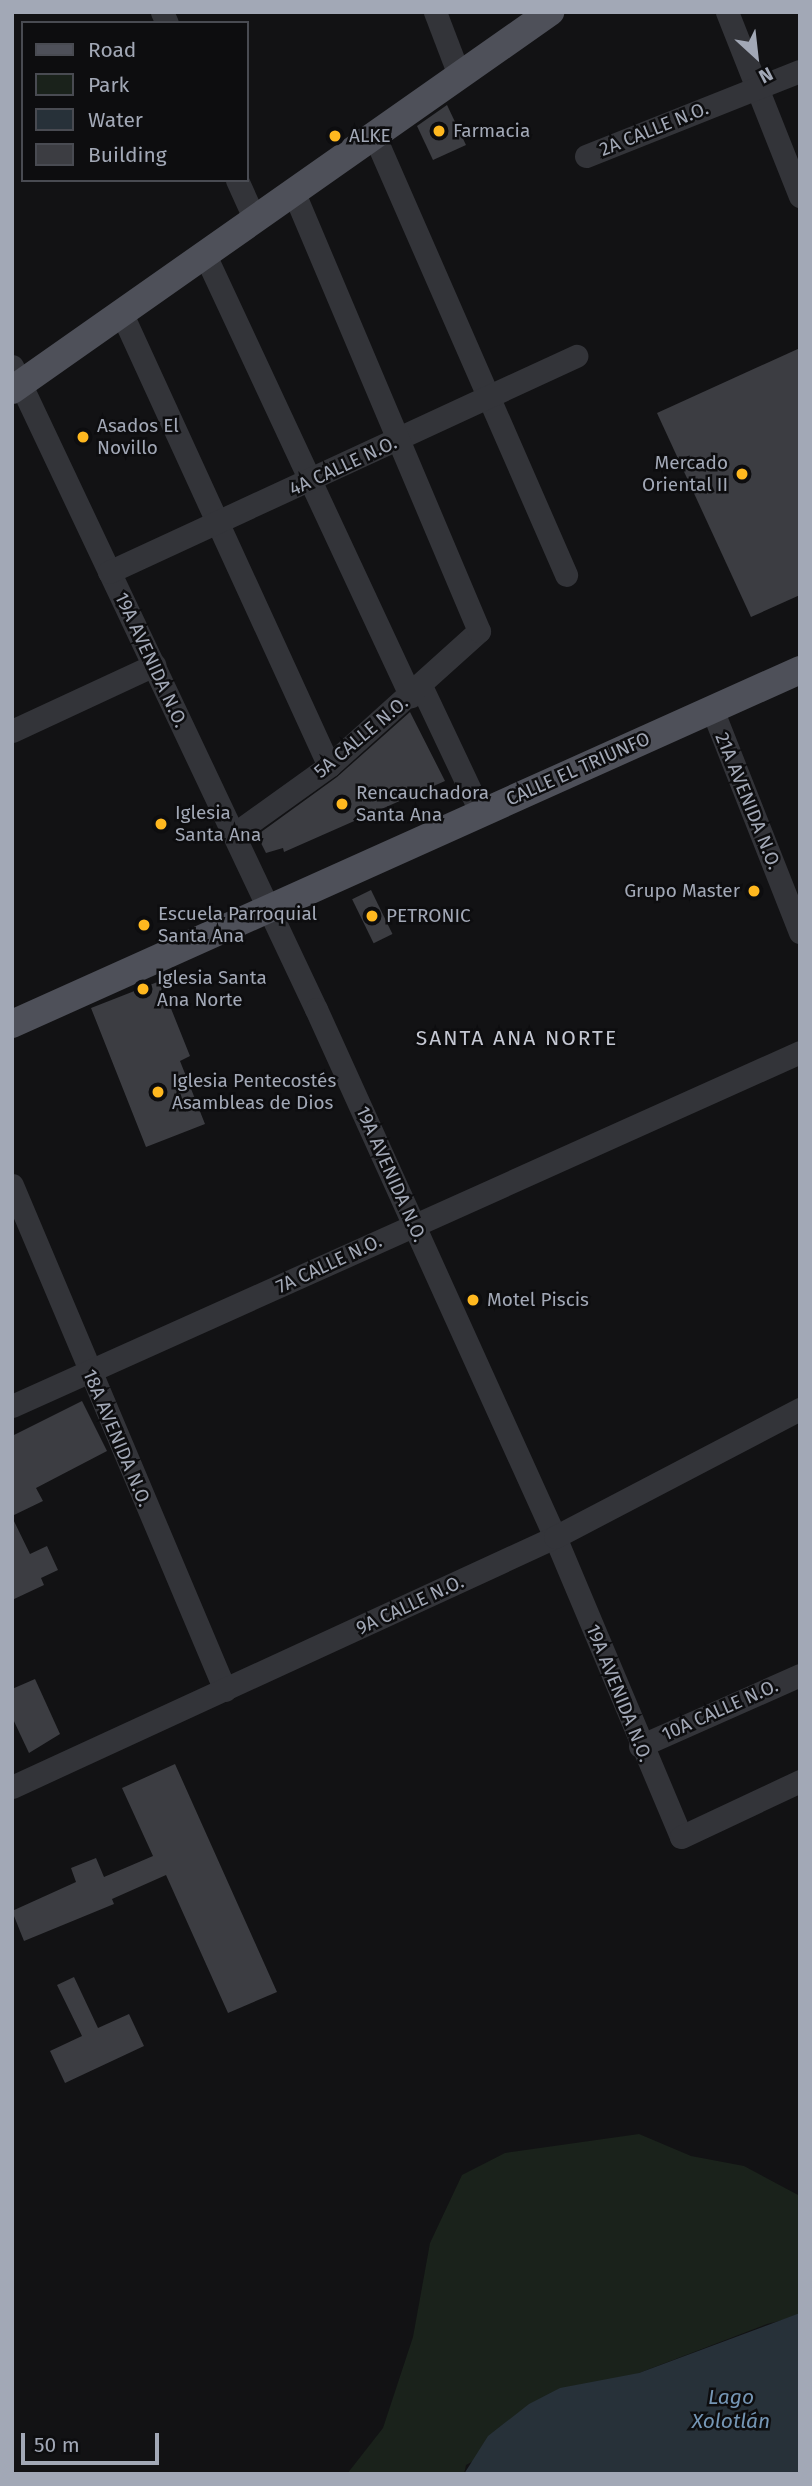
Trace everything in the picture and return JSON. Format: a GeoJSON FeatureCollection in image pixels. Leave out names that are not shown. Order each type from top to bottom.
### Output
{"type":"FeatureCollection","features":[{"type":"Feature","properties":{"kind":"main road"},"geometry":{"type":"LineString","coordinates":[[15,381],[122,314],[550,12]]}},
{"type":"Feature","properties":{"kind":"main road","name":"CALLE EL TRIUNFO"},"geometry":{"type":"LineString","coordinates":[[12,1024],[800,670]]}},
{"type":"Feature","properties":{"kind":"street"},"geometry":{"type":"LineString","coordinates":[[435,12],[459,75]]}},
{"type":"Feature","properties":{"kind":"street"},"geometry":{"type":"LineString","coordinates":[[727,12],[800,196]]}},
{"type":"Feature","properties":{"kind":"street","name":"2A CALLE N.O."},"geometry":{"type":"LineString","coordinates":[[586,156],[800,71]]}},
{"type":"Feature","properties":{"kind":"street"},"geometry":{"type":"LineString","coordinates":[[374,135],[566,575]]}},
{"type":"Feature","properties":{"kind":"street"},"geometry":{"type":"LineString","coordinates":[[238,182],[255,220]]}},
{"type":"Feature","properties":{"kind":"street"},"geometry":{"type":"LineString","coordinates":[[294,192],[399,439]]}},
{"type":"Feature","properties":{"kind":"street"},"geometry":{"type":"LineString","coordinates":[[205,255],[311,481],[416,691],[481,813]]}},
{"type":"Feature","properties":{"kind":"street"},"geometry":{"type":"LineString","coordinates":[[122,314],[329,766]]}},
{"type":"Feature","properties":{"kind":"street","name":"4A CALLE N.O."},"geometry":{"type":"LineString","coordinates":[[109,572],[311,481],[576,356]]}},
{"type":"Feature","properties":{"kind":"street","name":"19A AVENIDA N.O."},"geometry":{"type":"LineString","coordinates":[[15,381],[270,908],[555,1537],[640,1746],[681,1837],[800,1781]]}},
{"type":"Feature","properties":{"kind":"street","name":"5A CALLE N.O."},"geometry":{"type":"LineString","coordinates":[[234,834],[329,766],[416,691],[479,631],[399,439]]}},
{"type":"Feature","properties":{"kind":"street"},"geometry":{"type":"LineString","coordinates":[[12,731],[154,665]]}},
{"type":"Feature","properties":{"kind":"street","name":"21A AVENIDA N.O."},"geometry":{"type":"LineString","coordinates":[[712,709],[800,932]]}},
{"type":"Feature","properties":{"kind":"street","name":"7A CALLE N.O."},"geometry":{"type":"LineString","coordinates":[[12,1406],[800,1052]]}},
{"type":"Feature","properties":{"kind":"street","name":"18A AVENIDA N.O."},"geometry":{"type":"LineString","coordinates":[[12,1185],[89,1373],[225,1690]]}},
{"type":"Feature","properties":{"kind":"street","name":"9A CALLE N.O."},"geometry":{"type":"LineString","coordinates":[[12,1787],[555,1537],[800,1409]]}},
{"type":"Feature","properties":{"kind":"street","name":"10A CALLE N.O."},"geometry":{"type":"LineString","coordinates":[[640,1746],[800,1675]]}},
{"type":"Feature","properties":{"kind":"green space"},"geometry":{"type":"Polygon","coordinates":[[[639,2134],[691,2156],[744,2166],[800,2196],[800,2316],[767,2324],[639,2373],[466,2465],[464,2474],[347,2474],[383,2428],[413,2337],[430,2243],[462,2175],[505,2153],[639,2134]]]}},
{"type":"Feature","properties":{"kind":"water","name":"Lago Xolotlán"},"geometry":{"type":"Polygon","coordinates":[[[800,2313],[800,2474],[464,2474],[488,2436],[529,2404],[560,2388],[639,2373],[800,2313]]]}},
{"type":"Feature","properties":{"kind":"building","name":"Farmacia"},"geometry":{"type":"Polygon","coordinates":[[[447,105],[466,145],[433,160],[417,126],[447,105]]]}},
{"type":"Feature","properties":{"kind":"building","name":"Mercado Oriental II"},"geometry":{"type":"Polygon","coordinates":[[[800,348],[800,595],[751,617],[657,413],[800,348]]]}},
{"type":"Feature","properties":{"kind":"building","name":"Rencauchadora Santa Ana"},"geometry":{"type":"Polygon","coordinates":[[[410,712],[445,781],[284,852],[283,848],[266,853],[257,835],[337,777],[410,712]]]}},
{"type":"Feature","properties":{"kind":"building","name":"PETRONIC"},"geometry":{"type":"Polygon","coordinates":[[[371,890],[392,934],[374,943],[352,899],[371,890]]]}},
{"type":"Feature","properties":{"kind":"building","name":"Iglesia Pentecostés Asambleas de Dios"},"geometry":{"type":"Polygon","coordinates":[[[160,981],[190,1056],[180,1061],[205,1124],[146,1147],[91,1008],[160,981]]]}},
{"type":"Feature","properties":{"kind":"building"},"geometry":{"type":"Polygon","coordinates":[[[82,1401],[107,1451],[36,1488],[43,1501],[12,1516],[12,1436],[82,1401]]]}},
{"type":"Feature","properties":{"kind":"building"},"geometry":{"type":"Polygon","coordinates":[[[12,1517],[30,1554],[47,1546],[58,1570],[41,1578],[44,1585],[12,1600],[12,1517]]]}},
{"type":"Feature","properties":{"kind":"building"},"geometry":{"type":"Polygon","coordinates":[[[35,1679],[60,1734],[29,1753],[12,1717],[12,1689],[35,1679]]]}},
{"type":"Feature","properties":{"kind":"building"},"geometry":{"type":"Polygon","coordinates":[[[175,1764],[277,1992],[228,2013],[166,1875],[112,1899],[114,1904],[24,1941],[12,1911],[76,1882],[71,1868],[96,1858],[104,1877],[153,1856],[122,1788],[175,1764]]]}},
{"type":"Feature","properties":{"kind":"building"},"geometry":{"type":"Polygon","coordinates":[[[74,1977],[98,2028],[129,2014],[144,2046],[65,2083],[50,2051],[82,2036],[57,1985],[74,1977]]]}},
{"type":"Feature","properties":{"kind":"place","name":"Farmacia"},"geometry":{"type":"Point","coordinates":[439,131]}},
{"type":"Feature","properties":{"kind":"place","name":"ALKE"},"geometry":{"type":"Point","coordinates":[335,136]}},
{"type":"Feature","properties":{"kind":"place","name":"Asados El Novillo"},"geometry":{"type":"Point","coordinates":[83,437]}},
{"type":"Feature","properties":{"kind":"place","name":"Mercado Oriental II"},"geometry":{"type":"Point","coordinates":[742,474]}},
{"type":"Feature","properties":{"kind":"place","name":"Rencauchadora Santa Ana"},"geometry":{"type":"Point","coordinates":[342,804]}},
{"type":"Feature","properties":{"kind":"place","name":"Iglesia Santa Ana"},"geometry":{"type":"Point","coordinates":[161,824]}},
{"type":"Feature","properties":{"kind":"place","name":"Grupo Master"},"geometry":{"type":"Point","coordinates":[754,891]}},
{"type":"Feature","properties":{"kind":"place","name":"PETRONIC"},"geometry":{"type":"Point","coordinates":[372,916]}},
{"type":"Feature","properties":{"kind":"place","name":"Escuela Parroquial Santa Ana"},"geometry":{"type":"Point","coordinates":[144,925]}},
{"type":"Feature","properties":{"kind":"place","name":"Iglesia Santa Ana Norte"},"geometry":{"type":"Point","coordinates":[143,989]}},
{"type":"Feature","properties":{"kind":"place","name":"Iglesia Pentecostés Asambleas de Dios"},"geometry":{"type":"Point","coordinates":[158,1092]}},
{"type":"Feature","properties":{"kind":"place","name":"Motel Piscis"},"geometry":{"type":"Point","coordinates":[473,1300]}},
{"type":"Feature","properties":{"kind":"district","name":"SANTA ANA NORTE"},"geometry":{"type":"Point","coordinates":[517,1038]}}]}
